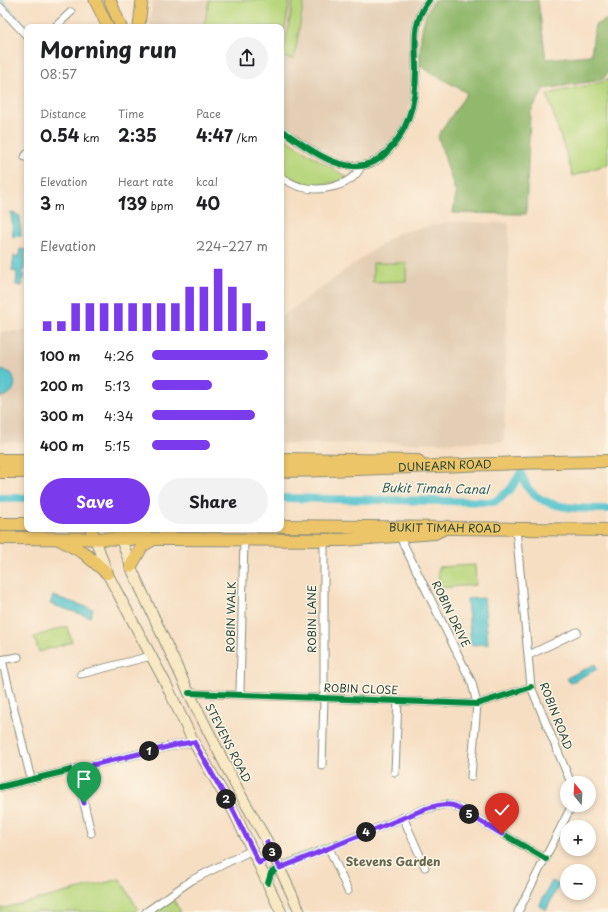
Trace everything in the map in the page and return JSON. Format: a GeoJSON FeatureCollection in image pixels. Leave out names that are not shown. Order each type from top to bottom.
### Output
{"type":"FeatureCollection","features":[{"type":"Feature","properties":{"kind":"highway"},"geometry":{"type":"LineString","coordinates":[[6,460],[24,459]]}},
{"type":"Feature","properties":{"kind":"highway"},"geometry":{"type":"LineString","coordinates":[[284,459],[376,459],[469,464]]}},
{"type":"Feature","properties":{"kind":"highway","name":"DUNEARN ROAD"},"geometry":{"type":"LineString","coordinates":[[284,471],[401,469],[469,464],[608,461]]}},
{"type":"Feature","properties":{"kind":"highway"},"geometry":{"type":"LineString","coordinates":[[0,472],[24,472]]}},
{"type":"Feature","properties":{"kind":"highway"},"geometry":{"type":"LineString","coordinates":[[0,524],[24,524]]}},
{"type":"Feature","properties":{"kind":"highway","name":"BUKIT TIMAH ROAD"},"geometry":{"type":"LineString","coordinates":[[284,526],[608,530]]}},
{"type":"Feature","properties":{"kind":"highway"},"geometry":{"type":"LineString","coordinates":[[0,538],[56,538],[93,534],[120,534],[152,540],[324,540],[435,533],[447,527]]}},
{"type":"Feature","properties":{"kind":"highway"},"geometry":{"type":"LineString","coordinates":[[56,538],[84,553],[107,573]]}},
{"type":"Feature","properties":{"kind":"highway"},"geometry":{"type":"LineString","coordinates":[[131,566],[142,546],[152,540]]}},
{"type":"Feature","properties":{"kind":"main road"},"geometry":{"type":"LineString","coordinates":[[95,0],[107,24]]}},
{"type":"Feature","properties":{"kind":"main road"},"geometry":{"type":"LineString","coordinates":[[110,0],[120,24]]}},
{"type":"Feature","properties":{"kind":"main road"},"geometry":{"type":"LineString","coordinates":[[139,24],[142,0]]}},
{"type":"Feature","properties":{"kind":"main road"},"geometry":{"type":"LineString","coordinates":[[93,534],[107,573],[194,742],[234,812],[281,912]]}},
{"type":"Feature","properties":{"kind":"main road","name":"STEVENS ROAD"},"geometry":{"type":"LineString","coordinates":[[120,534],[131,566],[189,693],[239,792],[267,842],[300,912]]}},
{"type":"Feature","properties":{"kind":"main road"},"geometry":{"type":"LineString","coordinates":[[259,863],[265,860],[269,854],[267,842]]}},
{"type":"Feature","properties":{"kind":"street"},"geometry":{"type":"LineString","coordinates":[[284,132],[335,164],[346,167],[361,166],[380,160],[402,136],[412,108],[415,86],[414,37],[416,24],[422,10],[429,0]]}},
{"type":"Feature","properties":{"kind":"street"},"geometry":{"type":"LineString","coordinates":[[0,7],[24,33]]}},
{"type":"Feature","properties":{"kind":"street"},"geometry":{"type":"LineString","coordinates":[[58,24],[71,12]]}},
{"type":"Feature","properties":{"kind":"street"},"geometry":{"type":"LineString","coordinates":[[284,179],[301,187],[317,188],[336,186],[351,180],[358,174],[361,166]]}},
{"type":"Feature","properties":{"kind":"street","name":"ROBIN ROAD"},"geometry":{"type":"LineString","coordinates":[[516,529],[531,687],[568,776]]}},
{"type":"Feature","properties":{"kind":"street","name":"ROBIN DRIVE"},"geometry":{"type":"LineString","coordinates":[[400,536],[469,676],[477,704]]}},
{"type":"Feature","properties":{"kind":"street","name":"ROBIN WALK"},"geometry":{"type":"LineString","coordinates":[[242,694],[240,691],[244,540]]}},
{"type":"Feature","properties":{"kind":"street","name":"ROBIN LANE"},"geometry":{"type":"LineString","coordinates":[[324,540],[324,698]]}},
{"type":"Feature","properties":{"kind":"street"},"geometry":{"type":"LineString","coordinates":[[529,654],[577,632]]}},
{"type":"Feature","properties":{"kind":"street"},"geometry":{"type":"LineString","coordinates":[[82,674],[151,656]]}},
{"type":"Feature","properties":{"kind":"street"},"geometry":{"type":"LineString","coordinates":[[18,657],[1,660],[30,779]]}},
{"type":"Feature","properties":{"kind":"street","name":"ROBIN CLOSE"},"geometry":{"type":"LineString","coordinates":[[189,693],[477,704],[531,687]]}},
{"type":"Feature","properties":{"kind":"street","name":"ROBIN CLOSE"},"geometry":{"type":"LineString","coordinates":[[322,766],[324,698]]}},
{"type":"Feature","properties":{"kind":"street","name":"ROBIN CLOSE"},"geometry":{"type":"LineString","coordinates":[[395,772],[398,700]]}},
{"type":"Feature","properties":{"kind":"street"},"geometry":{"type":"LineString","coordinates":[[471,777],[477,704]]}},
{"type":"Feature","properties":{"kind":"street"},"geometry":{"type":"LineString","coordinates":[[0,787],[180,744],[194,742]]}},
{"type":"Feature","properties":{"kind":"street"},"geometry":{"type":"LineString","coordinates":[[76,769],[91,833]]}},
{"type":"Feature","properties":{"kind":"street"},"geometry":{"type":"LineString","coordinates":[[268,883],[271,873],[280,868],[403,817],[437,805],[451,805],[546,859]]}},
{"type":"Feature","properties":{"kind":"street"},"geometry":{"type":"LineString","coordinates":[[518,912],[569,812]]}},
{"type":"Feature","properties":{"kind":"street"},"geometry":{"type":"LineString","coordinates":[[403,817],[425,867]]}},
{"type":"Feature","properties":{"kind":"street"},"geometry":{"type":"LineString","coordinates":[[329,848],[348,891]]}},
{"type":"Feature","properties":{"kind":"street"},"geometry":{"type":"LineString","coordinates":[[146,912],[192,880],[252,850]]}},
{"type":"Feature","properties":{"kind":"shaded area"},"geometry":{"type":"Polygon","coordinates":[[[153,0],[428,0],[416,20],[415,86],[401,136],[379,160],[356,167],[333,155],[284,124],[284,24],[149,24],[153,0]]]}},
{"type":"Feature","properties":{"kind":"shaded area"},"geometry":{"type":"Polygon","coordinates":[[[447,222],[509,223],[504,442],[284,444],[284,315],[397,233],[447,222]]]}},
{"type":"Feature","properties":{"kind":"shaded area"},"geometry":{"type":"Polygon","coordinates":[[[24,331],[24,442],[0,442],[0,332],[24,331]]]}},
{"type":"Feature","properties":{"kind":"green space"},"geometry":{"type":"Polygon","coordinates":[[[209,0],[290,0],[284,32],[284,24],[205,24],[209,0]]]}},
{"type":"Feature","properties":{"kind":"green space"},"geometry":{"type":"Polygon","coordinates":[[[293,0],[304,0],[294,59],[284,57],[293,0]]]}},
{"type":"Feature","properties":{"kind":"green space"},"geometry":{"type":"Polygon","coordinates":[[[434,0],[538,0],[546,59],[591,55],[595,25],[608,19],[608,73],[602,80],[544,89],[530,113],[526,214],[453,213],[456,194],[438,136],[467,93],[420,66],[423,23],[429,7],[434,0]]]}},
{"type":"Feature","properties":{"kind":"green space"},"geometry":{"type":"Polygon","coordinates":[[[608,78],[608,164],[573,176],[547,94],[603,82],[608,78]]]}},
{"type":"Feature","properties":{"kind":"green space"},"geometry":{"type":"Polygon","coordinates":[[[284,138],[349,178],[332,183],[313,185],[294,180],[284,175],[284,138]]]}},
{"type":"Feature","properties":{"kind":"green space"},"geometry":{"type":"Polygon","coordinates":[[[373,263],[406,263],[406,281],[373,282],[373,263]]]}},
{"type":"Feature","properties":{"kind":"green space"},"geometry":{"type":"Polygon","coordinates":[[[475,565],[476,585],[439,588],[438,567],[475,565]]]}},
{"type":"Feature","properties":{"kind":"green space"},"geometry":{"type":"Polygon","coordinates":[[[67,626],[72,642],[39,652],[34,637],[67,626]]]}},
{"type":"Feature","properties":{"kind":"green space"},"geometry":{"type":"Polygon","coordinates":[[[120,879],[138,909],[134,912],[0,912],[0,909],[120,879]]]}},
{"type":"Feature","properties":{"kind":"green space"},"geometry":{"type":"Polygon","coordinates":[[[173,899],[181,912],[155,912],[173,899]]]}},
{"type":"Feature","properties":{"kind":"water"},"geometry":{"type":"Polygon","coordinates":[[[11,212],[20,216],[21,236],[13,237],[11,212]]]}},
{"type":"Feature","properties":{"kind":"water"},"geometry":{"type":"Polygon","coordinates":[[[20,249],[24,250],[22,286],[16,285],[17,272],[12,271],[14,256],[19,257],[20,249]]]}},
{"type":"Feature","properties":{"kind":"water"},"geometry":{"type":"Polygon","coordinates":[[[0,369],[11,373],[14,385],[11,392],[0,397],[0,369]]]}},
{"type":"Feature","properties":{"kind":"water"},"geometry":{"type":"Polygon","coordinates":[[[53,596],[93,609],[90,617],[50,604],[53,596]]]}},
{"type":"Feature","properties":{"kind":"water"},"geometry":{"type":"Polygon","coordinates":[[[484,598],[488,644],[471,645],[467,599],[484,598]]]}},
{"type":"Feature","properties":{"kind":"water"},"geometry":{"type":"Polygon","coordinates":[[[595,664],[597,669],[570,683],[567,678],[595,664]]]}},
{"type":"Feature","properties":{"kind":"water"},"geometry":{"type":"Polygon","coordinates":[[[552,881],[559,885],[546,910],[539,906],[552,881]]]}},
{"type":"Feature","properties":{"kind":"waterway"},"geometry":{"type":"LineString","coordinates":[[1,0],[24,25]]}},
{"type":"Feature","properties":{"kind":"waterway","name":"Bukit Timah Canal"},"geometry":{"type":"LineString","coordinates":[[521,473],[527,487],[534,495],[543,500],[564,507],[608,509]]}},
{"type":"Feature","properties":{"kind":"waterway","name":"Bukit Timah Canal"},"geometry":{"type":"LineString","coordinates":[[284,498],[494,502],[510,490],[521,473]]}},
{"type":"Feature","properties":{"kind":"waterway","name":"Bukit Timah Canal"},"geometry":{"type":"LineString","coordinates":[[0,498],[24,498]]}},
{"type":"Feature","properties":{"kind":"cycle path"},"geometry":{"type":"LineString","coordinates":[[284,132],[318,154],[332,161],[346,165],[359,166],[373,162],[386,153],[400,135],[410,115],[416,82],[415,42],[417,25],[419,17],[429,0]]}},
{"type":"Feature","properties":{"kind":"cycle path"},"geometry":{"type":"LineString","coordinates":[[189,693],[477,704],[531,687]]}},
{"type":"Feature","properties":{"kind":"cycle path"},"geometry":{"type":"LineString","coordinates":[[0,787],[180,744],[194,743]]}},
{"type":"Feature","properties":{"kind":"cycle path"},"geometry":{"type":"LineString","coordinates":[[268,883],[271,873],[280,867],[425,809],[447,804],[455,806],[546,859]]}},
{"type":"Feature","properties":{"kind":"district","name":"Stevens Garden"},"geometry":{"type":"Point","coordinates":[393,862]}},
{"type":"Feature","properties":{"kind":"route"},"geometry":{"type":"LineString","coordinates":[[84,803],[76,769],[194,742],[234,812],[259,863],[265,860],[269,854],[267,842],[280,868],[437,805],[447,804],[455,806],[502,834]]}}]}
